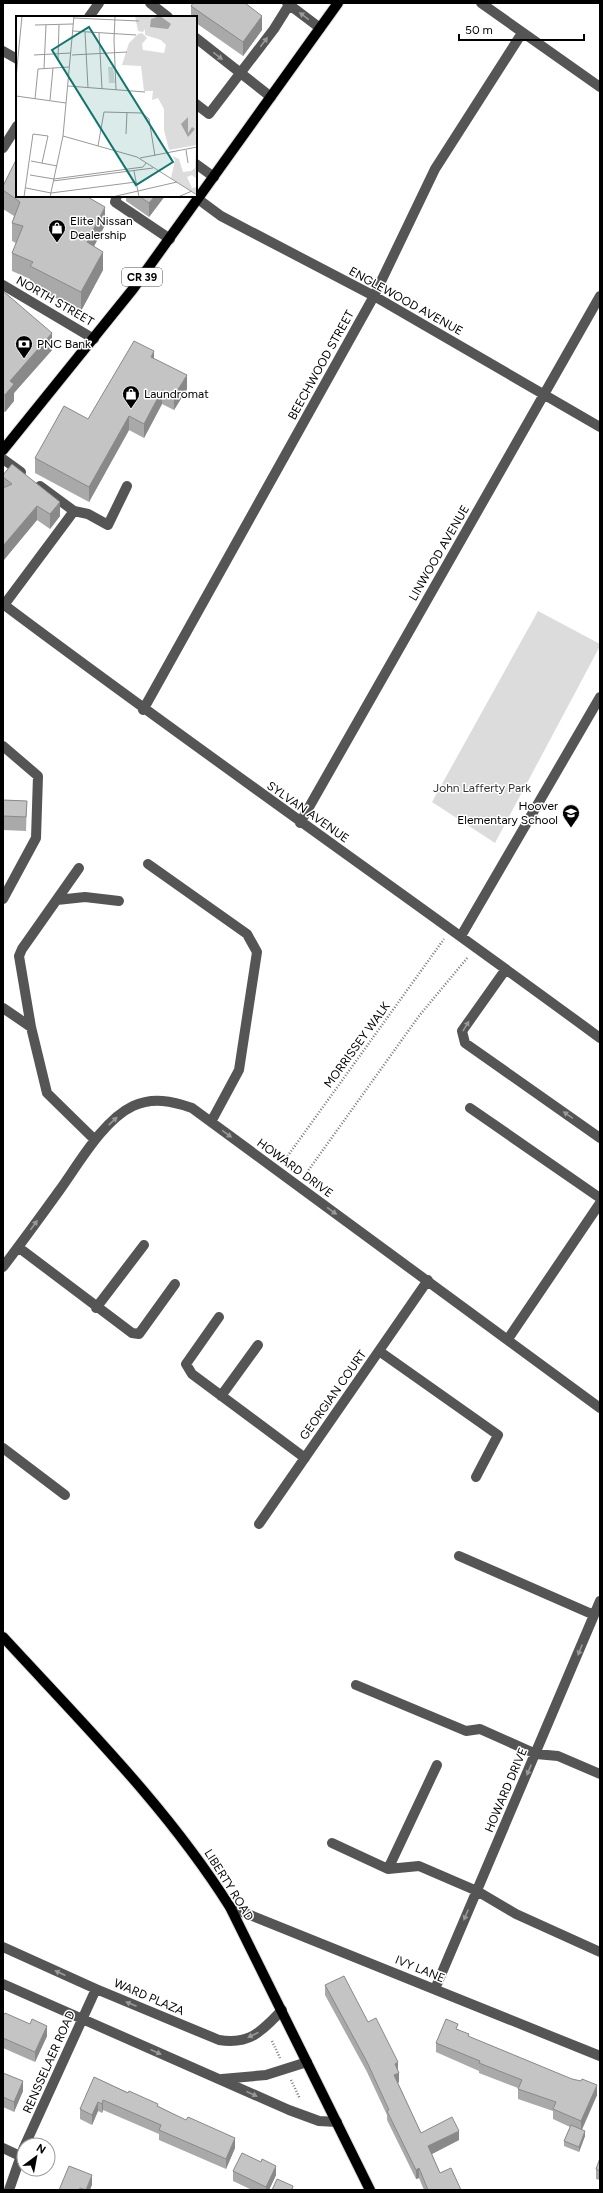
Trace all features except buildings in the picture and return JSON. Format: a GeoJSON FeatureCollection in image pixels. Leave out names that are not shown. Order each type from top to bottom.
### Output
{"type":"FeatureCollection","features":[{"type":"Feature","properties":{"kind":"main road","name":"CR 39"},"geometry":{"type":"LineString","coordinates":[[3,450],[94,338],[170,239],[338,3]]}},
{"type":"Feature","properties":{"kind":"main road","name":"LIBERTY ROAD"},"geometry":{"type":"LineString","coordinates":[[3,1637],[153,1800],[179,1832],[230,1907],[370,2190]]}},
{"type":"Feature","properties":{"kind":"street"},"geometry":{"type":"LineString","coordinates":[[90,16],[99,3]]}},
{"type":"Feature","properties":{"kind":"street"},"geometry":{"type":"LineString","coordinates":[[481,3],[600,87]]}},
{"type":"Feature","properties":{"kind":"street"},"geometry":{"type":"LineString","coordinates":[[197,105],[209,114],[274,29],[288,4],[320,28]]}},
{"type":"Feature","properties":{"kind":"street"},"geometry":{"type":"LineString","coordinates":[[156,5],[167,16]]}},
{"type":"Feature","properties":{"kind":"street","name":"BEECHWOOD STREET"},"geometry":{"type":"LineString","coordinates":[[143,710],[374,296],[435,169],[522,33]]}},
{"type":"Feature","properties":{"kind":"street"},"geometry":{"type":"LineString","coordinates":[[197,39],[271,96]]}},
{"type":"Feature","properties":{"kind":"street"},"geometry":{"type":"LineString","coordinates":[[3,52],[16,58]]}},
{"type":"Feature","properties":{"kind":"street"},"geometry":{"type":"LineString","coordinates":[[3,148],[16,128]]}},
{"type":"Feature","properties":{"kind":"street"},"geometry":{"type":"LineString","coordinates":[[197,165],[214,177]]}},
{"type":"Feature","properties":{"kind":"street"},"geometry":{"type":"LineString","coordinates":[[117,197],[115,202],[170,239]]}},
{"type":"Feature","properties":{"kind":"street","name":"ENGLEWOOD AVENUE"},"geometry":{"type":"LineString","coordinates":[[198,199],[220,216],[374,296],[600,426]]}},
{"type":"Feature","properties":{"kind":"street","name":"NORTH STREET"},"geometry":{"type":"LineString","coordinates":[[3,285],[94,338]]}},
{"type":"Feature","properties":{"kind":"street","name":"LINWOOD AVENUE"},"geometry":{"type":"LineString","coordinates":[[300,823],[600,296]]}},
{"type":"Feature","properties":{"kind":"street"},"geometry":{"type":"LineString","coordinates":[[3,459],[74,511],[88,514],[108,525],[127,486]]}},
{"type":"Feature","properties":{"kind":"street"},"geometry":{"type":"LineString","coordinates":[[3,605],[74,511]]}},
{"type":"Feature","properties":{"kind":"street","name":"SYLVAN AVENUE"},"geometry":{"type":"LineString","coordinates":[[3,605],[143,710],[461,936],[600,1038]]}},
{"type":"Feature","properties":{"kind":"street"},"geometry":{"type":"LineString","coordinates":[[461,936],[600,697]]}},
{"type":"Feature","properties":{"kind":"street"},"geometry":{"type":"LineString","coordinates":[[3,746],[38,776],[36,838],[3,899]]}},
{"type":"Feature","properties":{"kind":"street"},"geometry":{"type":"LineString","coordinates":[[148,864],[247,934],[257,952],[239,1070],[211,1122]]}},
{"type":"Feature","properties":{"kind":"street"},"geometry":{"type":"LineString","coordinates":[[79,868],[19,956],[31,1027],[47,1093],[96,1140]]}},
{"type":"Feature","properties":{"kind":"street"},"geometry":{"type":"LineString","coordinates":[[57,900],[85,897],[119,901]]}},
{"type":"Feature","properties":{"kind":"street"},"geometry":{"type":"LineString","coordinates":[[506,969],[462,1030],[465,1043],[600,1138]]}},
{"type":"Feature","properties":{"kind":"street"},"geometry":{"type":"LineString","coordinates":[[3,1008],[31,1027]]}},
{"type":"Feature","properties":{"kind":"street","name":"HOWARD DRIVE"},"geometry":{"type":"LineString","coordinates":[[3,1267],[96,1140],[114,1120],[133,1106],[156,1100],[177,1103],[192,1108],[428,1280],[600,1408]]}},
{"type":"Feature","properties":{"kind":"street"},"geometry":{"type":"LineString","coordinates":[[470,1108],[600,1198]]}},
{"type":"Feature","properties":{"kind":"street"},"geometry":{"type":"LineString","coordinates":[[508,1339],[600,1203]]}},
{"type":"Feature","properties":{"kind":"street"},"geometry":{"type":"LineString","coordinates":[[96,1308],[144,1246]]}},
{"type":"Feature","properties":{"kind":"street"},"geometry":{"type":"LineString","coordinates":[[18,1247],[96,1308],[132,1333],[139,1334],[175,1284]]}},
{"type":"Feature","properties":{"kind":"street","name":"GEORGIAN COURT"},"geometry":{"type":"LineString","coordinates":[[259,1524],[428,1280]]}},
{"type":"Feature","properties":{"kind":"street"},"geometry":{"type":"LineString","coordinates":[[219,1317],[186,1364],[192,1374],[305,1458]]}},
{"type":"Feature","properties":{"kind":"street"},"geometry":{"type":"LineString","coordinates":[[221,1396],[258,1345]]}},
{"type":"Feature","properties":{"kind":"street"},"geometry":{"type":"LineString","coordinates":[[379,1351],[498,1435],[476,1477]]}},
{"type":"Feature","properties":{"kind":"street"},"geometry":{"type":"LineString","coordinates":[[3,1448],[65,1495]]}},
{"type":"Feature","properties":{"kind":"street"},"geometry":{"type":"LineString","coordinates":[[459,1556],[595,1622]]}},
{"type":"Feature","properties":{"kind":"street","name":"HOWARD DRIVE"},"geometry":{"type":"LineString","coordinates":[[434,1989],[595,1622],[600,1601]]}},
{"type":"Feature","properties":{"kind":"street"},"geometry":{"type":"LineString","coordinates":[[356,1685],[466,1731],[480,1729],[536,1754],[558,1756],[600,1774]]}},
{"type":"Feature","properties":{"kind":"street"},"geometry":{"type":"LineString","coordinates":[[388,1868],[438,1765]]}},
{"type":"Feature","properties":{"kind":"street"},"geometry":{"type":"LineString","coordinates":[[332,1843],[388,1868],[419,1866],[477,1891],[516,1914],[600,1952]]}},
{"type":"Feature","properties":{"kind":"street","name":"IVY LANE"},"geometry":{"type":"LineString","coordinates":[[230,1907],[600,2056]]}},
{"type":"Feature","properties":{"kind":"street","name":"WARD PLAZA"},"geometry":{"type":"LineString","coordinates":[[3,1947],[96,1989],[213,2038],[225,2040],[244,2039],[256,2035],[282,2010]]}},
{"type":"Feature","properties":{"kind":"street"},"geometry":{"type":"LineString","coordinates":[[3,1984],[216,2079],[304,2116],[319,2121],[337,2122]]}},
{"type":"Feature","properties":{"kind":"street","name":"RENSSELAER ROAD"},"geometry":{"type":"LineString","coordinates":[[28,2137],[96,1989]]}},
{"type":"Feature","properties":{"kind":"street"},"geometry":{"type":"LineString","coordinates":[[216,2079],[243,2079],[266,2075],[308,2062]]}},
{"type":"Feature","properties":{"kind":"street"},"geometry":{"type":"LineString","coordinates":[[3,2148],[16,2149]]}},
{"type":"Feature","properties":{"kind":"street","name":"RENSSELAER ROAD"},"geometry":{"type":"LineString","coordinates":[[10,2190],[16,2171]]}},
{"type":"Feature","properties":{"kind":"path","name":"MORRISSEY WALK"},"geometry":{"type":"LineString","coordinates":[[277,1171],[451,929]]}},
{"type":"Feature","properties":{"kind":"path"},"geometry":{"type":"LineString","coordinates":[[297,1185],[418,1016],[476,947]]}},
{"type":"Feature","properties":{"kind":"path"},"geometry":{"type":"LineString","coordinates":[[272,2041],[282,2062]]}},
{"type":"Feature","properties":{"kind":"path"},"geometry":{"type":"LineString","coordinates":[[290,2079],[302,2103]]}},
{"type":"Feature","properties":{"kind":"green space","name":"John Lafferty Park"},"geometry":{"type":"Polygon","coordinates":[[[538,611],[600,644],[600,646],[495,843],[432,802],[538,611]]]}},
{"type":"Feature","properties":{"kind":"place","name":"Elite Nissan Dealership"},"geometry":{"type":"Point","coordinates":[57,243]}},
{"type":"Feature","properties":{"kind":"place","name":"PNC Bank"},"geometry":{"type":"Point","coordinates":[24,359]}},
{"type":"Feature","properties":{"kind":"place","name":"Laundromat"},"geometry":{"type":"Point","coordinates":[131,409]}},
{"type":"Feature","properties":{"kind":"place","name":"Hoover Elementary School"},"geometry":{"type":"Point","coordinates":[571,828]}}]}
